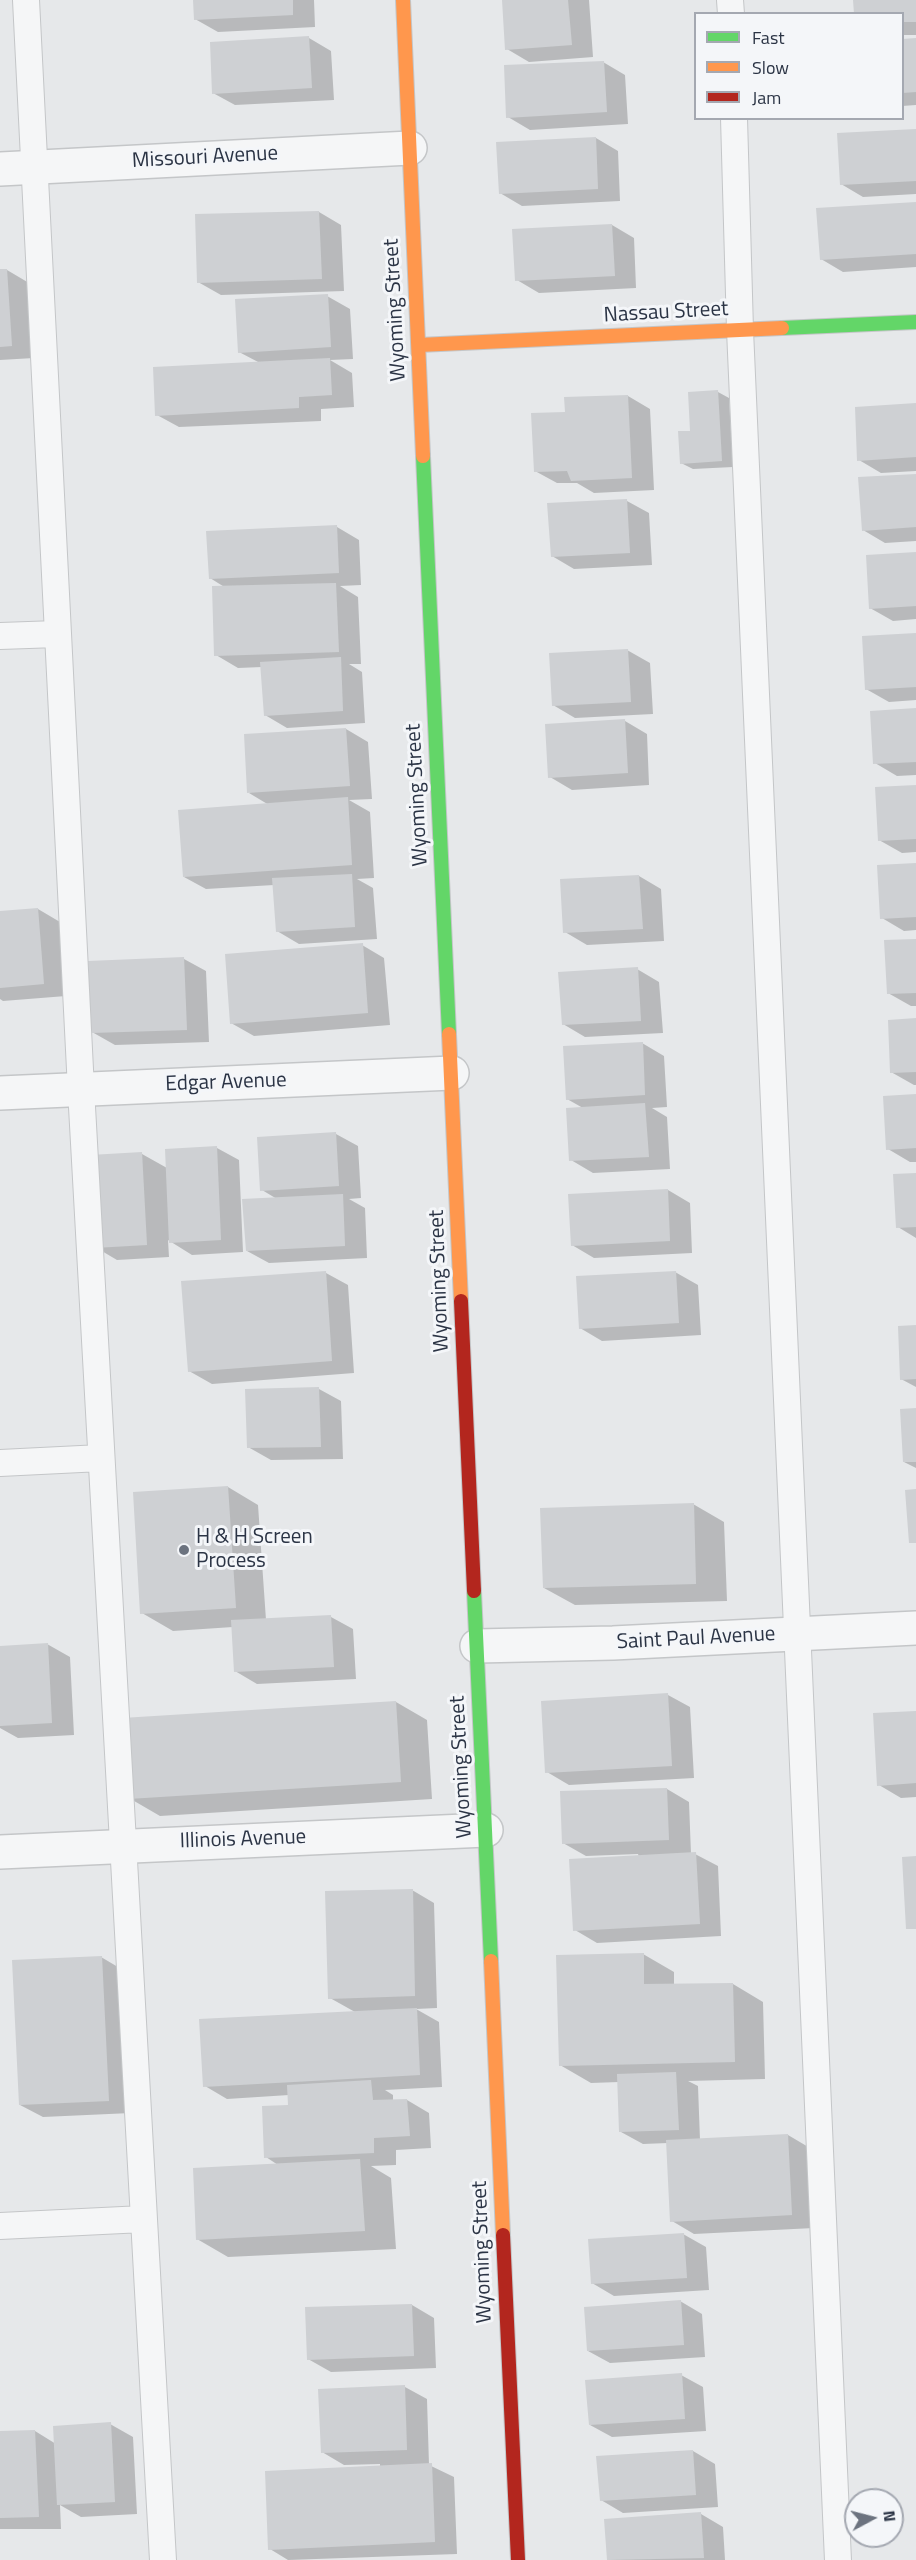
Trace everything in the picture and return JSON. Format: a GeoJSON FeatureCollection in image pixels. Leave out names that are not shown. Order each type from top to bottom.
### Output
{"type":"FeatureCollection","features":[{"type":"Feature","properties":{"kind":"street","name":"Wyoming Street"},"geometry":{"type":"LineString","coordinates":[[404,0],[518,2560]]}},
{"type":"Feature","properties":{"kind":"street","name":"Missouri Avenue"},"geometry":{"type":"LineString","coordinates":[[0,169],[410,148]]}},
{"type":"Feature","properties":{"kind":"street","name":"Nassau Street"},"geometry":{"type":"LineString","coordinates":[[419,345],[916,322]]}},
{"type":"Feature","properties":{"kind":"street","name":"Edgar Avenue"},"geometry":{"type":"LineString","coordinates":[[0,1093],[452,1073]]}},
{"type":"Feature","properties":{"kind":"street","name":"Saint Paul Avenue"},"geometry":{"type":"LineString","coordinates":[[477,1646],[613,1643],[916,1628]]}},
{"type":"Feature","properties":{"kind":"street","name":"Illinois Avenue"},"geometry":{"type":"LineString","coordinates":[[0,1852],[486,1830]]}},
{"type":"Feature","properties":{"kind":"lane"},"geometry":{"type":"LineString","coordinates":[[26,0],[121,1845],[163,2560]]}},
{"type":"Feature","properties":{"kind":"lane"},"geometry":{"type":"LineString","coordinates":[[734,120],[740,330],[838,2560]]}},
{"type":"Feature","properties":{"kind":"lane"},"geometry":{"type":"LineString","coordinates":[[0,636],[57,634]]}},
{"type":"Feature","properties":{"kind":"lane"},"geometry":{"type":"LineString","coordinates":[[0,1463],[101,1458]]}},
{"type":"Feature","properties":{"kind":"lane"},"geometry":{"type":"LineString","coordinates":[[0,2226],[143,2218]]}},
{"type":"Feature","properties":{"kind":"building"},"geometry":{"type":"Polygon","coordinates":[[[193,0],[293,0],[293,15],[194,20],[193,0]]]}},
{"type":"Feature","properties":{"kind":"building"},"geometry":{"type":"Polygon","coordinates":[[[502,0],[568,0],[572,45],[505,50],[502,0]]]}},
{"type":"Feature","properties":{"kind":"building"},"geometry":{"type":"Polygon","coordinates":[[[853,0],[916,0],[916,22],[904,22],[904,12],[854,12],[853,0]]]}},
{"type":"Feature","properties":{"kind":"building"},"geometry":{"type":"Polygon","coordinates":[[[309,36],[312,88],[212,94],[210,42],[309,36]]]}},
{"type":"Feature","properties":{"kind":"building"},"geometry":{"type":"Polygon","coordinates":[[[916,38],[916,92],[904,93],[904,39],[916,38]]]}},
{"type":"Feature","properties":{"kind":"building"},"geometry":{"type":"Polygon","coordinates":[[[604,61],[607,112],[506,118],[504,65],[604,61]]]}},
{"type":"Feature","properties":{"kind":"building"},"geometry":{"type":"Polygon","coordinates":[[[916,129],[916,181],[840,185],[837,133],[916,129]]]}},
{"type":"Feature","properties":{"kind":"building"},"geometry":{"type":"Polygon","coordinates":[[[596,137],[598,189],[499,194],[496,142],[596,137]]]}},
{"type":"Feature","properties":{"kind":"building"},"geometry":{"type":"Polygon","coordinates":[[[916,202],[916,254],[820,260],[816,208],[916,202]]]}},
{"type":"Feature","properties":{"kind":"building"},"geometry":{"type":"Polygon","coordinates":[[[319,211],[322,279],[197,283],[195,214],[319,211]]]}},
{"type":"Feature","properties":{"kind":"building"},"geometry":{"type":"Polygon","coordinates":[[[612,224],[615,276],[515,281],[512,229],[612,224]]]}},
{"type":"Feature","properties":{"kind":"building"},"geometry":{"type":"Polygon","coordinates":[[[0,269],[7,269],[12,346],[0,347],[0,269]]]}},
{"type":"Feature","properties":{"kind":"building"},"geometry":{"type":"Polygon","coordinates":[[[328,294],[331,347],[238,353],[235,299],[328,294]]]}},
{"type":"Feature","properties":{"kind":"building"},"geometry":{"type":"Polygon","coordinates":[[[330,358],[332,395],[299,397],[299,408],[155,416],[153,367],[330,358]]]}},
{"type":"Feature","properties":{"kind":"building"},"geometry":{"type":"Polygon","coordinates":[[[718,390],[722,461],[680,464],[678,431],[690,431],[688,392],[718,390]]]}},
{"type":"Feature","properties":{"kind":"building"},"geometry":{"type":"Polygon","coordinates":[[[628,395],[632,478],[571,481],[567,471],[534,472],[531,413],[565,412],[564,397],[628,395]]]}},
{"type":"Feature","properties":{"kind":"building"},"geometry":{"type":"Polygon","coordinates":[[[916,403],[916,457],[857,461],[855,407],[916,403]]]}},
{"type":"Feature","properties":{"kind":"building"},"geometry":{"type":"Polygon","coordinates":[[[916,474],[916,527],[862,531],[858,477],[916,474]]]}},
{"type":"Feature","properties":{"kind":"building"},"geometry":{"type":"Polygon","coordinates":[[[627,499],[630,553],[551,557],[547,503],[627,499]]]}},
{"type":"Feature","properties":{"kind":"building"},"geometry":{"type":"Polygon","coordinates":[[[337,525],[339,573],[209,579],[206,531],[337,525]]]}},
{"type":"Feature","properties":{"kind":"building"},"geometry":{"type":"Polygon","coordinates":[[[916,552],[916,606],[869,609],[866,555],[916,552]]]}},
{"type":"Feature","properties":{"kind":"building"},"geometry":{"type":"Polygon","coordinates":[[[336,583],[339,652],[214,656],[212,586],[336,583]]]}},
{"type":"Feature","properties":{"kind":"building"},"geometry":{"type":"Polygon","coordinates":[[[916,633],[916,687],[865,690],[862,636],[916,633]]]}},
{"type":"Feature","properties":{"kind":"building"},"geometry":{"type":"Polygon","coordinates":[[[628,649],[631,702],[552,706],[549,653],[628,649]]]}},
{"type":"Feature","properties":{"kind":"building"},"geometry":{"type":"Polygon","coordinates":[[[341,657],[343,711],[264,716],[260,662],[341,657]]]}},
{"type":"Feature","properties":{"kind":"building"},"geometry":{"type":"Polygon","coordinates":[[[916,708],[916,762],[873,764],[870,711],[916,708]]]}},
{"type":"Feature","properties":{"kind":"building"},"geometry":{"type":"Polygon","coordinates":[[[625,719],[628,773],[548,778],[545,724],[625,719]]]}},
{"type":"Feature","properties":{"kind":"building"},"geometry":{"type":"Polygon","coordinates":[[[346,728],[350,786],[247,793],[244,734],[346,728]]]}},
{"type":"Feature","properties":{"kind":"building"},"geometry":{"type":"Polygon","coordinates":[[[916,785],[916,839],[878,841],[875,787],[916,785]]]}},
{"type":"Feature","properties":{"kind":"building"},"geometry":{"type":"Polygon","coordinates":[[[348,797],[352,865],[183,877],[178,810],[348,797]]]}},
{"type":"Feature","properties":{"kind":"building"},"geometry":{"type":"Polygon","coordinates":[[[916,863],[916,917],[880,919],[877,865],[916,863]]]}},
{"type":"Feature","properties":{"kind":"building"},"geometry":{"type":"Polygon","coordinates":[[[352,874],[355,927],[276,932],[272,878],[352,874]]]}},
{"type":"Feature","properties":{"kind":"building"},"geometry":{"type":"Polygon","coordinates":[[[639,875],[643,929],[563,933],[560,879],[639,875]]]}},
{"type":"Feature","properties":{"kind":"building"},"geometry":{"type":"Polygon","coordinates":[[[38,908],[44,984],[0,988],[0,911],[38,908]]]}},
{"type":"Feature","properties":{"kind":"building"},"geometry":{"type":"Polygon","coordinates":[[[916,939],[916,993],[887,994],[884,940],[916,939]]]}},
{"type":"Feature","properties":{"kind":"building"},"geometry":{"type":"Polygon","coordinates":[[[363,943],[368,1013],[230,1024],[225,954],[363,943]]]}},
{"type":"Feature","properties":{"kind":"building"},"geometry":{"type":"Polygon","coordinates":[[[184,957],[187,1030],[91,1033],[88,961],[184,957]]]}},
{"type":"Feature","properties":{"kind":"building"},"geometry":{"type":"Polygon","coordinates":[[[638,967],[641,1021],[562,1025],[558,972],[638,967]]]}},
{"type":"Feature","properties":{"kind":"building"},"geometry":{"type":"Polygon","coordinates":[[[916,1018],[916,1072],[890,1073],[888,1020],[916,1018]]]}},
{"type":"Feature","properties":{"kind":"building"},"geometry":{"type":"Polygon","coordinates":[[[643,1042],[645,1095],[566,1100],[563,1046],[643,1042]]]}},
{"type":"Feature","properties":{"kind":"building"},"geometry":{"type":"Polygon","coordinates":[[[916,1094],[916,1148],[886,1150],[883,1096],[916,1094]]]}},
{"type":"Feature","properties":{"kind":"building"},"geometry":{"type":"Polygon","coordinates":[[[645,1103],[649,1157],[569,1161],[566,1108],[645,1103]]]}},
{"type":"Feature","properties":{"kind":"building"},"geometry":{"type":"Polygon","coordinates":[[[336,1132],[339,1186],[260,1191],[257,1137],[336,1132]]]}},
{"type":"Feature","properties":{"kind":"building"},"geometry":{"type":"Polygon","coordinates":[[[217,1146],[221,1240],[169,1243],[165,1149],[217,1146]]]}},
{"type":"Feature","properties":{"kind":"building"},"geometry":{"type":"Polygon","coordinates":[[[142,1152],[147,1245],[94,1248],[90,1155],[142,1152]]]}},
{"type":"Feature","properties":{"kind":"building"},"geometry":{"type":"Polygon","coordinates":[[[916,1173],[916,1227],[896,1228],[893,1174],[916,1173]]]}},
{"type":"Feature","properties":{"kind":"building"},"geometry":{"type":"Polygon","coordinates":[[[668,1189],[670,1241],[571,1246],[568,1194],[668,1189]]]}},
{"type":"Feature","properties":{"kind":"building"},"geometry":{"type":"Polygon","coordinates":[[[343,1194],[345,1246],[246,1251],[242,1199],[343,1194]]]}},
{"type":"Feature","properties":{"kind":"building"},"geometry":{"type":"Polygon","coordinates":[[[326,1271],[332,1361],[188,1372],[181,1281],[326,1271]]]}},
{"type":"Feature","properties":{"kind":"building"},"geometry":{"type":"Polygon","coordinates":[[[676,1271],[679,1323],[579,1329],[576,1276],[676,1271]]]}},
{"type":"Feature","properties":{"kind":"building"},"geometry":{"type":"Polygon","coordinates":[[[916,1325],[916,1379],[900,1380],[898,1326],[916,1325]]]}},
{"type":"Feature","properties":{"kind":"building"},"geometry":{"type":"Polygon","coordinates":[[[319,1387],[321,1447],[247,1448],[245,1389],[319,1387]]]}},
{"type":"Feature","properties":{"kind":"building"},"geometry":{"type":"Polygon","coordinates":[[[916,1408],[916,1462],[903,1462],[900,1409],[916,1408]]]}},
{"type":"Feature","properties":{"kind":"building","name":"H & H Screen Process"},"geometry":{"type":"Polygon","coordinates":[[[228,1486],[236,1608],[140,1614],[133,1492],[228,1486]]]}},
{"type":"Feature","properties":{"kind":"building"},"geometry":{"type":"Polygon","coordinates":[[[916,1489],[916,1543],[909,1543],[905,1490],[916,1489]]]}},
{"type":"Feature","properties":{"kind":"building"},"geometry":{"type":"Polygon","coordinates":[[[694,1503],[696,1584],[543,1588],[540,1508],[694,1503]]]}},
{"type":"Feature","properties":{"kind":"building"},"geometry":{"type":"Polygon","coordinates":[[[331,1615],[334,1667],[234,1672],[231,1620],[331,1615]]]}},
{"type":"Feature","properties":{"kind":"building"},"geometry":{"type":"Polygon","coordinates":[[[48,1643],[52,1723],[0,1726],[0,1646],[48,1643]]]}},
{"type":"Feature","properties":{"kind":"building"},"geometry":{"type":"Polygon","coordinates":[[[668,1693],[672,1766],[545,1773],[541,1701],[668,1693]]]}},
{"type":"Feature","properties":{"kind":"building"},"geometry":{"type":"Polygon","coordinates":[[[396,1701],[401,1782],[128,1799],[122,1718],[396,1701]]]}},
{"type":"Feature","properties":{"kind":"building"},"geometry":{"type":"Polygon","coordinates":[[[916,1711],[916,1783],[877,1786],[873,1713],[916,1711]]]}},
{"type":"Feature","properties":{"kind":"building"},"geometry":{"type":"Polygon","coordinates":[[[667,1788],[669,1840],[562,1844],[560,1791],[667,1788]]]}},
{"type":"Feature","properties":{"kind":"building"},"geometry":{"type":"Polygon","coordinates":[[[696,1852],[700,1924],[573,1931],[569,1859],[696,1852]]]}},
{"type":"Feature","properties":{"kind":"building"},"geometry":{"type":"Polygon","coordinates":[[[916,1856],[916,1929],[906,1929],[902,1857],[916,1856]]]}},
{"type":"Feature","properties":{"kind":"building"},"geometry":{"type":"Polygon","coordinates":[[[413,1889],[415,1996],[328,1999],[325,1891],[413,1889]]]}},
{"type":"Feature","properties":{"kind":"building"},"geometry":{"type":"Polygon","coordinates":[[[644,1953],[644,1984],[733,1983],[735,2062],[559,2066],[556,1955],[644,1953]]]}},
{"type":"Feature","properties":{"kind":"building"},"geometry":{"type":"Polygon","coordinates":[[[102,1956],[109,2101],[19,2105],[12,1960],[102,1956]]]}},
{"type":"Feature","properties":{"kind":"building"},"geometry":{"type":"Polygon","coordinates":[[[417,2008],[420,2075],[203,2087],[199,2019],[417,2008]]]}},
{"type":"Feature","properties":{"kind":"building"},"geometry":{"type":"Polygon","coordinates":[[[676,2072],[679,2130],[619,2132],[617,2074],[676,2072]]]}},
{"type":"Feature","properties":{"kind":"building"},"geometry":{"type":"Polygon","coordinates":[[[371,2080],[373,2100],[407,2099],[410,2136],[374,2138],[374,2153],[264,2158],[262,2106],[288,2105],[287,2085],[371,2080]]]}},
{"type":"Feature","properties":{"kind":"building"},"geometry":{"type":"Polygon","coordinates":[[[788,2134],[792,2215],[670,2222],[666,2140],[788,2134]]]}},
{"type":"Feature","properties":{"kind":"building"},"geometry":{"type":"Polygon","coordinates":[[[360,2159],[365,2231],[196,2240],[193,2168],[360,2159]]]}},
{"type":"Feature","properties":{"kind":"building"},"geometry":{"type":"Polygon","coordinates":[[[684,2233],[687,2278],[591,2284],[588,2239],[684,2233]]]}},
{"type":"Feature","properties":{"kind":"building"},"geometry":{"type":"Polygon","coordinates":[[[681,2300],[684,2345],[587,2351],[584,2307],[681,2300]]]}},
{"type":"Feature","properties":{"kind":"building"},"geometry":{"type":"Polygon","coordinates":[[[412,2304],[414,2356],[307,2360],[305,2307],[412,2304]]]}},
{"type":"Feature","properties":{"kind":"building"},"geometry":{"type":"Polygon","coordinates":[[[682,2373],[685,2419],[589,2425],[585,2380],[682,2373]]]}},
{"type":"Feature","properties":{"kind":"building"},"geometry":{"type":"Polygon","coordinates":[[[405,2385],[407,2450],[321,2453],[318,2389],[405,2385]]]}},
{"type":"Feature","properties":{"kind":"building"},"geometry":{"type":"Polygon","coordinates":[[[111,2422],[115,2502],[57,2505],[53,2426],[111,2422]]]}},
{"type":"Feature","properties":{"kind":"building"},"geometry":{"type":"Polygon","coordinates":[[[35,2430],[39,2517],[0,2518],[0,2431],[35,2430]]]}},
{"type":"Feature","properties":{"kind":"building"},"geometry":{"type":"Polygon","coordinates":[[[693,2450],[696,2495],[600,2501],[596,2456],[693,2450]]]}},
{"type":"Feature","properties":{"kind":"building"},"geometry":{"type":"Polygon","coordinates":[[[432,2463],[435,2542],[268,2550],[265,2471],[432,2463]]]}},
{"type":"Feature","properties":{"kind":"building"},"geometry":{"type":"Polygon","coordinates":[[[701,2512],[704,2558],[607,2560],[604,2519],[701,2512]]]}},
{"type":"Feature","properties":{"kind":"traffic: fast"},"geometry":{"type":"LineString","coordinates":[[782,328],[916,322]]}},
{"type":"Feature","properties":{"kind":"traffic: fast"},"geometry":{"type":"LineString","coordinates":[[423,456],[449,1034]]}},
{"type":"Feature","properties":{"kind":"traffic: fast"},"geometry":{"type":"LineString","coordinates":[[474,1591],[491,1961]]}},
{"type":"Feature","properties":{"kind":"traffic: slow"},"geometry":{"type":"LineString","coordinates":[[403,0],[423,456]]}},
{"type":"Feature","properties":{"kind":"traffic: slow"},"geometry":{"type":"LineString","coordinates":[[419,345],[782,328]]}},
{"type":"Feature","properties":{"kind":"traffic: slow"},"geometry":{"type":"LineString","coordinates":[[449,1034],[461,1301]]}},
{"type":"Feature","properties":{"kind":"traffic: slow"},"geometry":{"type":"LineString","coordinates":[[491,1961],[503,2235]]}},
{"type":"Feature","properties":{"kind":"traffic: jam"},"geometry":{"type":"LineString","coordinates":[[461,1301],[474,1591]]}},
{"type":"Feature","properties":{"kind":"traffic: jam"},"geometry":{"type":"LineString","coordinates":[[503,2235],[518,2560]]}},
{"type":"Feature","properties":{"kind":"place","name":"H & H Screen Process"},"geometry":{"type":"Point","coordinates":[184,1550]}}]}
